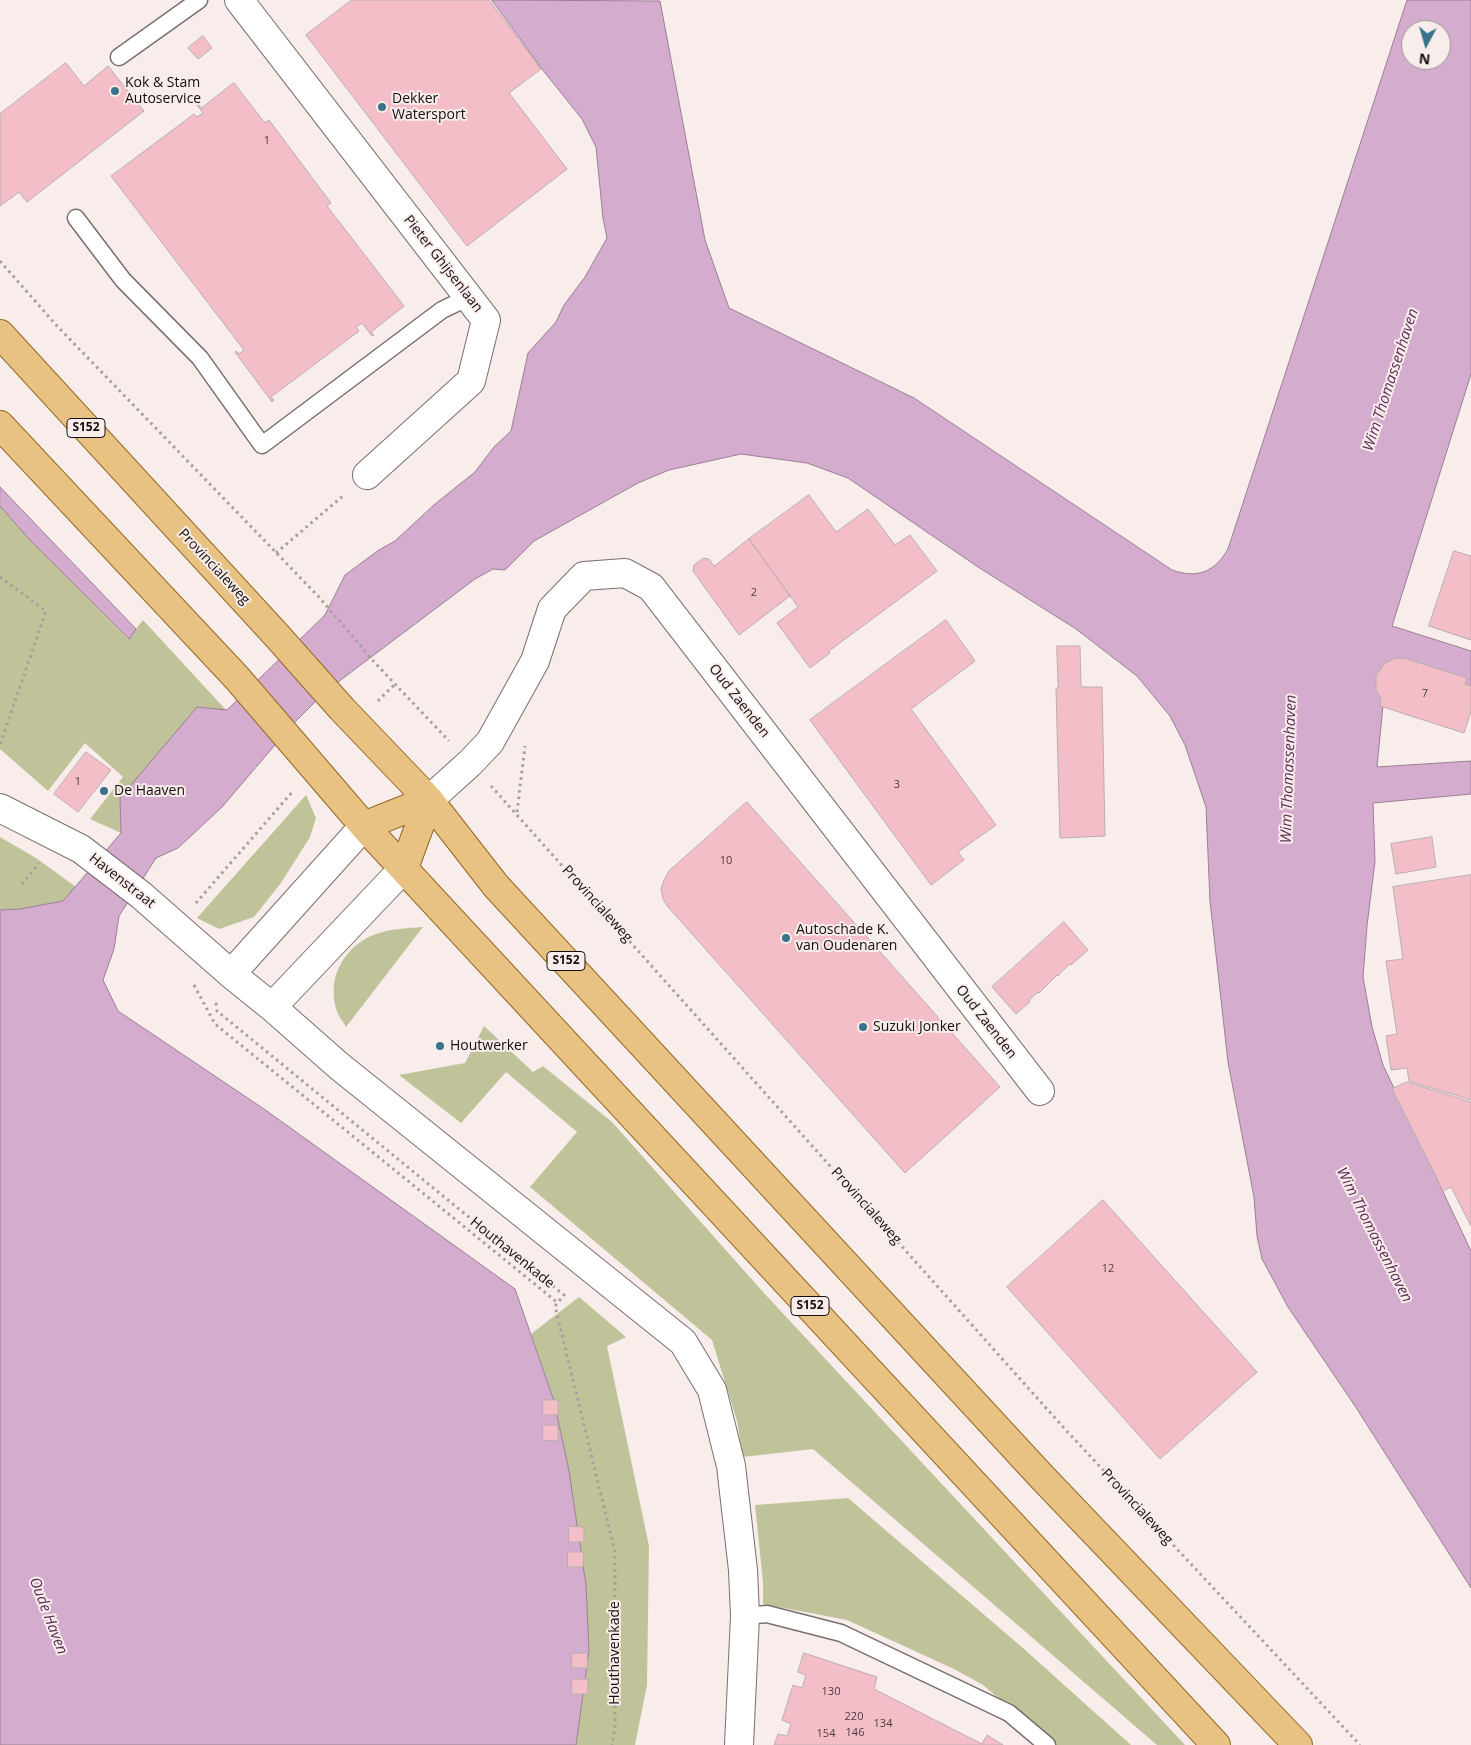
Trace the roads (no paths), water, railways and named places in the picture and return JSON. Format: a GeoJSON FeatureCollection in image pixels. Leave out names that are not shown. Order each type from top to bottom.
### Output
{"type":"FeatureCollection","features":[{"type":"Feature","properties":{"kind":"main road","name":"Provincialeweg"},"geometry":{"type":"LineString","coordinates":[[0,334],[349,716],[429,800],[502,892],[1041,1476],[1298,1745]]}},
{"type":"Feature","properties":{"kind":"main road","name":"S152"},"geometry":{"type":"LineString","coordinates":[[0,425],[238,678],[364,826],[1216,1745]]}},
{"type":"Feature","properties":{"kind":"main road"},"geometry":{"type":"LineString","coordinates":[[364,826],[429,800]]}},
{"type":"Feature","properties":{"kind":"main road"},"geometry":{"type":"LineString","coordinates":[[404,868],[429,800]]}},
{"type":"Feature","properties":{"kind":"street","name":"Pieter Ghijsenlaan"},"geometry":{"type":"LineString","coordinates":[[239,0],[486,320],[471,381],[367,475]]}},
{"type":"Feature","properties":{"kind":"street","name":"Oud Zaenden"},"geometry":{"type":"LineString","coordinates":[[429,800],[490,742],[535,660],[552,609],[584,576],[625,573],[651,588],[1040,1091]]}},
{"type":"Feature","properties":{"kind":"street","name":"Havenstraat"},"geometry":{"type":"LineString","coordinates":[[0,808],[81,849],[141,895],[272,1007]]}},
{"type":"Feature","properties":{"kind":"street"},"geometry":{"type":"LineString","coordinates":[[221,965],[364,826]]}},
{"type":"Feature","properties":{"kind":"street"},"geometry":{"type":"LineString","coordinates":[[404,868],[272,1007],[339,1066],[683,1342],[712,1390],[731,1466],[743,1570],[745,1616],[740,1745]]}},
{"type":"Feature","properties":{"kind":"lane"},"geometry":{"type":"LineString","coordinates":[[119,57],[199,0]]}},
{"type":"Feature","properties":{"kind":"lane"},"geometry":{"type":"LineString","coordinates":[[76,218],[123,280],[200,358],[262,446],[442,310],[469,297]]}},
{"type":"Feature","properties":{"kind":"lane"},"geometry":{"type":"LineString","coordinates":[[745,1616],[767,1614],[841,1633],[1008,1713],[1047,1745]]}},
{"type":"Feature","properties":{"kind":"water"},"geometry":{"type":"Polygon","coordinates":[[[492,0],[660,1],[705,240],[729,308],[914,398],[1172,570],[1189,574],[1197,573],[1211,568],[1223,557],[1228,549],[1407,0],[1471,0],[1471,374],[1392,626],[1471,651],[1471,686],[1384,695],[1377,767],[1471,761],[1471,794],[1373,803],[1375,861],[1363,977],[1372,1027],[1383,1065],[1471,1251],[1471,1588],[1355,1406],[1288,1307],[1262,1259],[1257,1236],[1254,1197],[1228,1062],[1210,901],[1206,807],[1185,745],[1170,716],[1137,676],[1076,629],[978,567],[848,478],[807,463],[741,454],[669,470],[638,483],[534,541],[505,570],[493,569],[475,579],[326,691],[292,725],[222,807],[178,848],[156,858],[119,916],[114,949],[103,980],[118,1011],[264,1109],[515,1289],[554,1401],[569,1471],[586,1585],[589,1651],[576,1745],[0,1745],[0,910],[20,909],[63,901],[121,833],[120,798],[197,707],[227,710],[325,615],[345,575],[379,550],[395,541],[435,504],[475,472],[494,447],[511,431],[528,353],[556,322],[564,305],[585,277],[607,238],[603,218],[596,147],[582,119],[542,69],[492,0]]]}},
{"type":"Feature","properties":{"kind":"water"},"geometry":{"type":"Polygon","coordinates":[[[0,487],[136,629],[129,639],[29,539],[0,506],[0,487]]]}},
{"type":"Feature","properties":{"kind":"place","name":"Kok & Stam Autoservice"},"geometry":{"type":"Point","coordinates":[115,91]}},
{"type":"Feature","properties":{"kind":"place","name":"Dekker Watersport"},"geometry":{"type":"Point","coordinates":[382,107]}},
{"type":"Feature","properties":{"kind":"place","name":"De Haaven"},"geometry":{"type":"Point","coordinates":[104,791]}},
{"type":"Feature","properties":{"kind":"place","name":"Autoschade K. van Oudenaren"},"geometry":{"type":"Point","coordinates":[786,938]}},
{"type":"Feature","properties":{"kind":"place","name":"Suzuki Jonker"},"geometry":{"type":"Point","coordinates":[863,1027]}},
{"type":"Feature","properties":{"kind":"place","name":"Houtwerker"},"geometry":{"type":"Point","coordinates":[440,1046]}},
{"type":"Feature","properties":{"kind":"water label","name":"Wim Thomassenhaven"},"geometry":{"type":"Point","coordinates":[1391,380]}},
{"type":"Feature","properties":{"kind":"water label","name":"Wim Thomassenhaven"},"geometry":{"type":"Point","coordinates":[1289,769]}},
{"type":"Feature","properties":{"kind":"water label","name":"Wim Thomassenhaven"},"geometry":{"type":"Point","coordinates":[1374,1235]}},
{"type":"Feature","properties":{"kind":"water label","name":"Oude Haven"},"geometry":{"type":"Point","coordinates":[48,1616]}}]}
